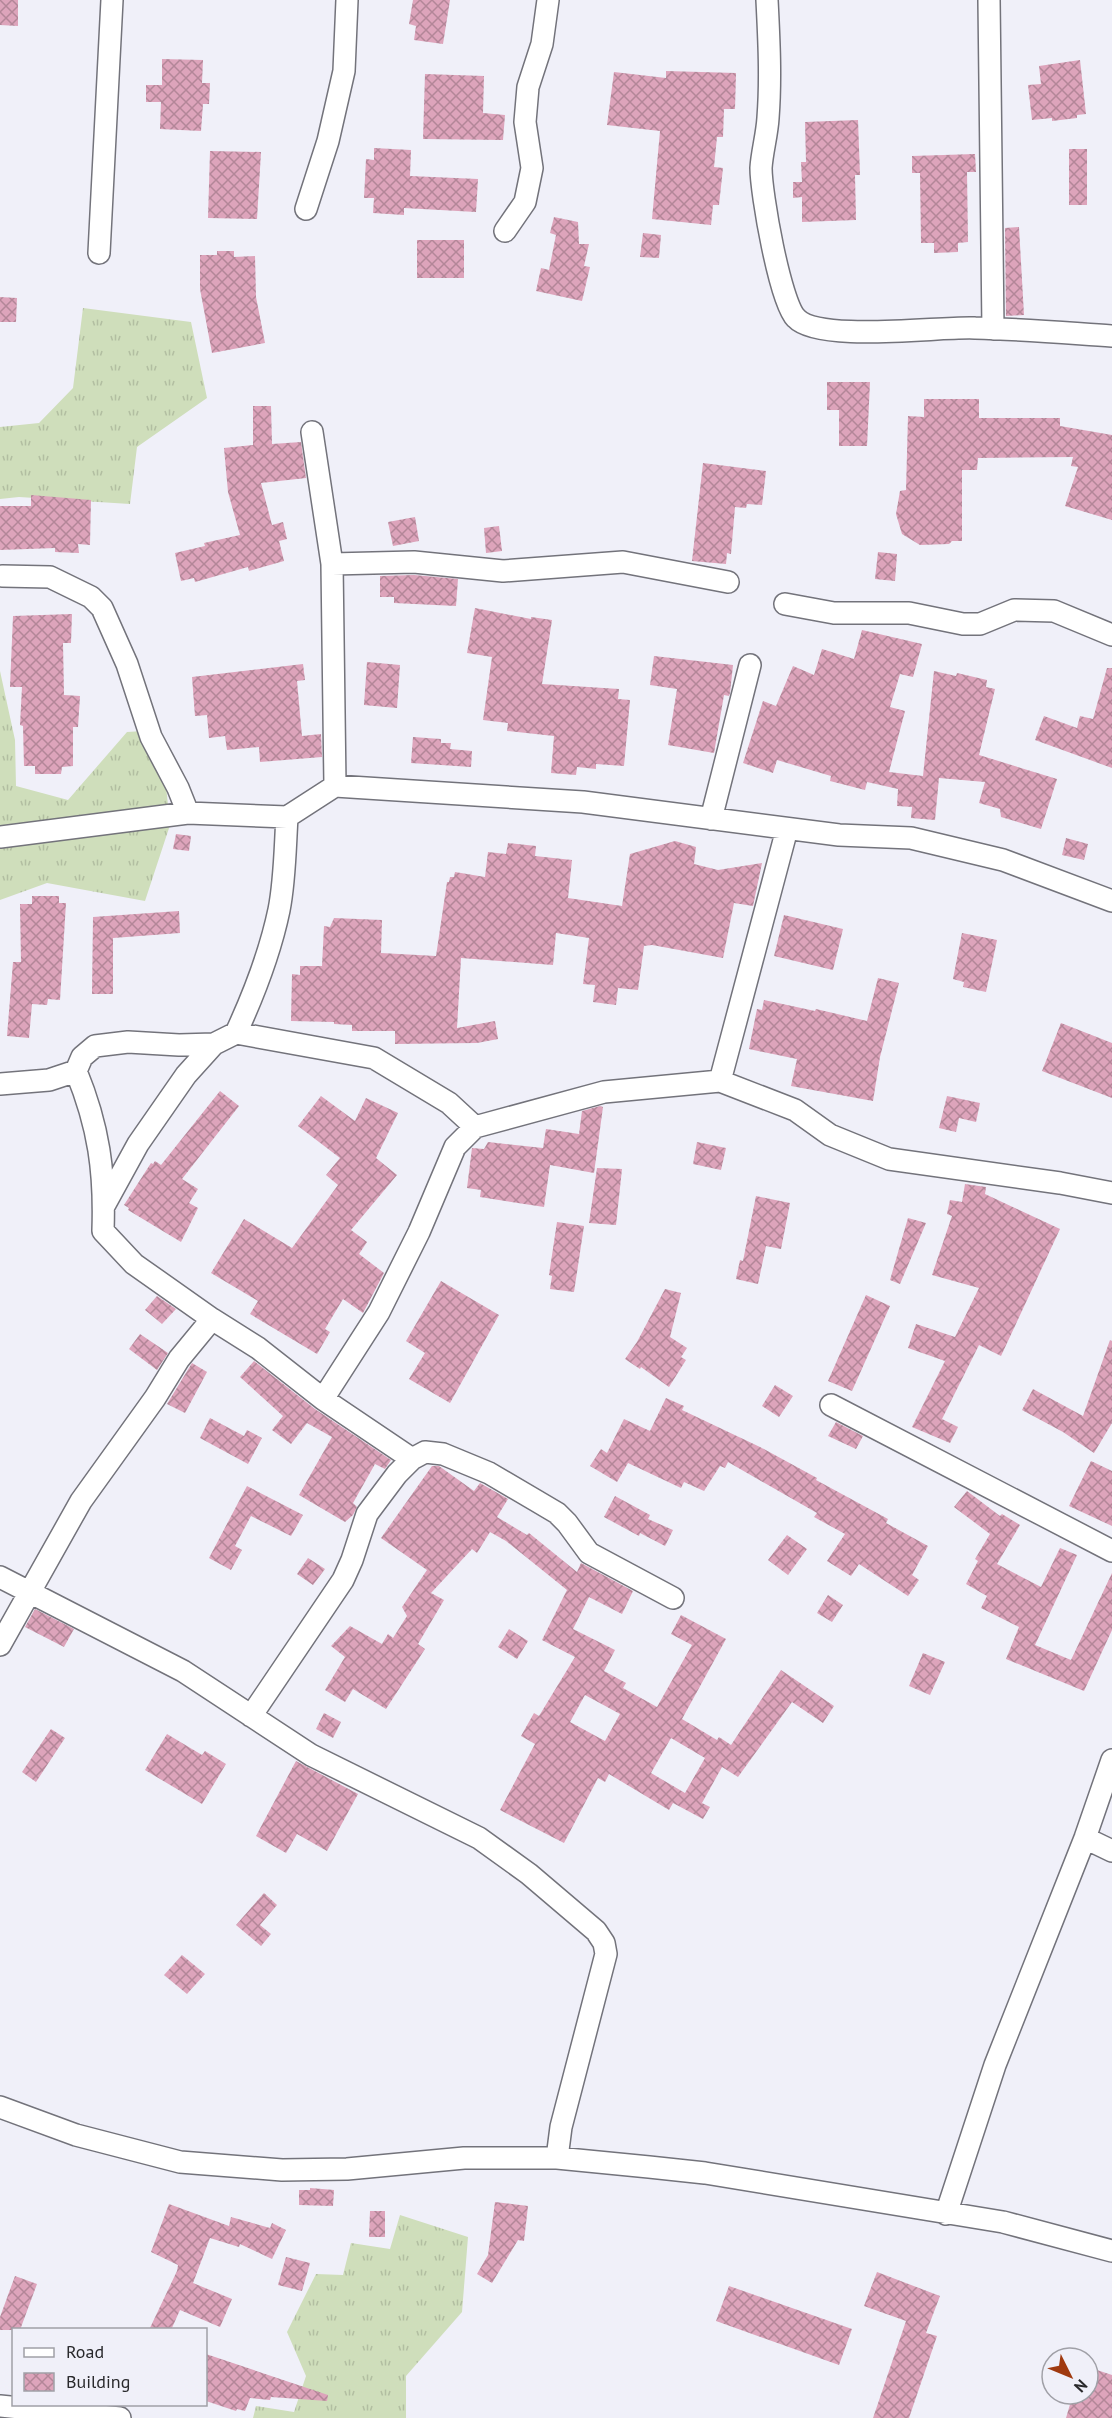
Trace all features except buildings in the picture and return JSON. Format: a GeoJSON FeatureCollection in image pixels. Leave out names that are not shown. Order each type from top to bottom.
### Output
{"type":"FeatureCollection","features":[{"type":"Feature","properties":{"kind":"street"},"geometry":{"type":"LineString","coordinates":[[99,253],[112,0]]}},
{"type":"Feature","properties":{"kind":"street"},"geometry":{"type":"LineString","coordinates":[[306,209],[328,141],[344,71],[347,0]]}},
{"type":"Feature","properties":{"kind":"street"},"geometry":{"type":"LineString","coordinates":[[505,231],[525,202],[532,168],[525,122],[528,87],[542,44],[548,0]]}},
{"type":"Feature","properties":{"kind":"street"},"geometry":{"type":"LineString","coordinates":[[767,0],[770,87],[761,168],[766,213],[787,304],[796,319],[811,326],[893,333],[973,327],[1112,336]]}},
{"type":"Feature","properties":{"kind":"street"},"geometry":{"type":"LineString","coordinates":[[989,0],[993,328]]}},
{"type":"Feature","properties":{"kind":"street"},"geometry":{"type":"LineString","coordinates":[[312,432],[332,564],[335,786]]}},
{"type":"Feature","properties":{"kind":"street"},"geometry":{"type":"LineString","coordinates":[[332,564],[414,562],[503,571],[623,562],[728,582]]}},
{"type":"Feature","properties":{"kind":"street"},"geometry":{"type":"LineString","coordinates":[[2,576],[50,577],[92,597],[102,609],[127,664],[151,737],[178,788],[188,813]]}},
{"type":"Feature","properties":{"kind":"street"},"geometry":{"type":"LineString","coordinates":[[785,604],[834,613],[909,613],[963,624],[980,624],[1014,610],[1054,611],[1112,635]]}},
{"type":"Feature","properties":{"kind":"street"},"geometry":{"type":"LineString","coordinates":[[711,819],[750,665]]}},
{"type":"Feature","properties":{"kind":"street"},"geometry":{"type":"LineString","coordinates":[[0,837],[188,813],[287,817],[335,786],[583,802],[839,836],[911,838],[1003,860],[1112,901]]}},
{"type":"Feature","properties":{"kind":"street"},"geometry":{"type":"LineString","coordinates":[[236,1033],[263,966],[279,909],[287,817]]}},
{"type":"Feature","properties":{"kind":"street"},"geometry":{"type":"LineString","coordinates":[[720,1081],[787,829]]}},
{"type":"Feature","properties":{"kind":"street"},"geometry":{"type":"LineString","coordinates":[[104,1206],[138,1144],[186,1076],[214,1044],[236,1033],[374,1058],[391,1066],[454,1106],[475,1126]]}},
{"type":"Feature","properties":{"kind":"street"},"geometry":{"type":"LineString","coordinates":[[214,1044],[179,1045],[128,1042],[95,1046],[82,1057],[76,1071],[90,1104],[101,1153],[104,1206],[102,1232],[134,1264],[258,1348],[323,1399],[412,1459]]}},
{"type":"Feature","properties":{"kind":"street"},"geometry":{"type":"LineString","coordinates":[[0,1084],[49,1080],[76,1071]]}},
{"type":"Feature","properties":{"kind":"street"},"geometry":{"type":"LineString","coordinates":[[323,1399],[379,1312],[419,1232],[455,1147],[475,1126],[604,1092],[720,1081],[795,1110],[830,1135],[889,1159],[1112,1193]]}},
{"type":"Feature","properties":{"kind":"street"},"geometry":{"type":"LineString","coordinates":[[0,1645],[81,1501],[155,1398],[179,1359],[212,1319]]}},
{"type":"Feature","properties":{"kind":"street"},"geometry":{"type":"LineString","coordinates":[[831,1405],[1112,1551]]}},
{"type":"Feature","properties":{"kind":"street"},"geometry":{"type":"LineString","coordinates":[[251,1716],[343,1580],[367,1514],[380,1494],[412,1459],[425,1452],[443,1454],[489,1473],[557,1513],[589,1553],[672,1598]]}},
{"type":"Feature","properties":{"kind":"street"},"geometry":{"type":"LineString","coordinates":[[0,1577],[183,1671],[311,1755],[377,1790],[479,1838],[529,1874],[596,1931],[604,1942],[606,1954],[566,2108],[557,2158]]}},
{"type":"Feature","properties":{"kind":"street"},"geometry":{"type":"LineString","coordinates":[[946,2214],[994,2065],[1085,1838],[1112,1760]]}},
{"type":"Feature","properties":{"kind":"street"},"geometry":{"type":"LineString","coordinates":[[1085,1838],[1112,1851]]}},
{"type":"Feature","properties":{"kind":"street"},"geometry":{"type":"LineString","coordinates":[[0,2107],[121,2149],[180,2162],[245,2169],[282,2170],[347,2169],[464,2158],[557,2158],[705,2173],[1003,2222],[1112,2251]]}},
{"type":"Feature","properties":{"kind":"street"},"geometry":{"type":"LineString","coordinates":[[0,2406],[120,2418]]}},
{"type":"Feature","properties":{"kind":"green space"},"geometry":{"type":"Polygon","coordinates":[[[83,308],[191,322],[207,398],[137,447],[130,504],[19,497],[0,499],[0,427],[39,423],[73,388],[83,308]]]}},
{"type":"Feature","properties":{"kind":"green space"},"geometry":{"type":"Polygon","coordinates":[[[0,671],[15,740],[16,786],[68,800],[127,732],[143,731],[165,776],[170,825],[145,901],[47,883],[0,900],[0,671]]]}},
{"type":"Feature","properties":{"kind":"green space"},"geometry":{"type":"Polygon","coordinates":[[[400,2215],[468,2237],[462,2312],[406,2376],[406,2418],[253,2418],[256,2406],[294,2412],[306,2376],[287,2332],[316,2274],[343,2275],[351,2243],[390,2249],[400,2215]]]}}]}
